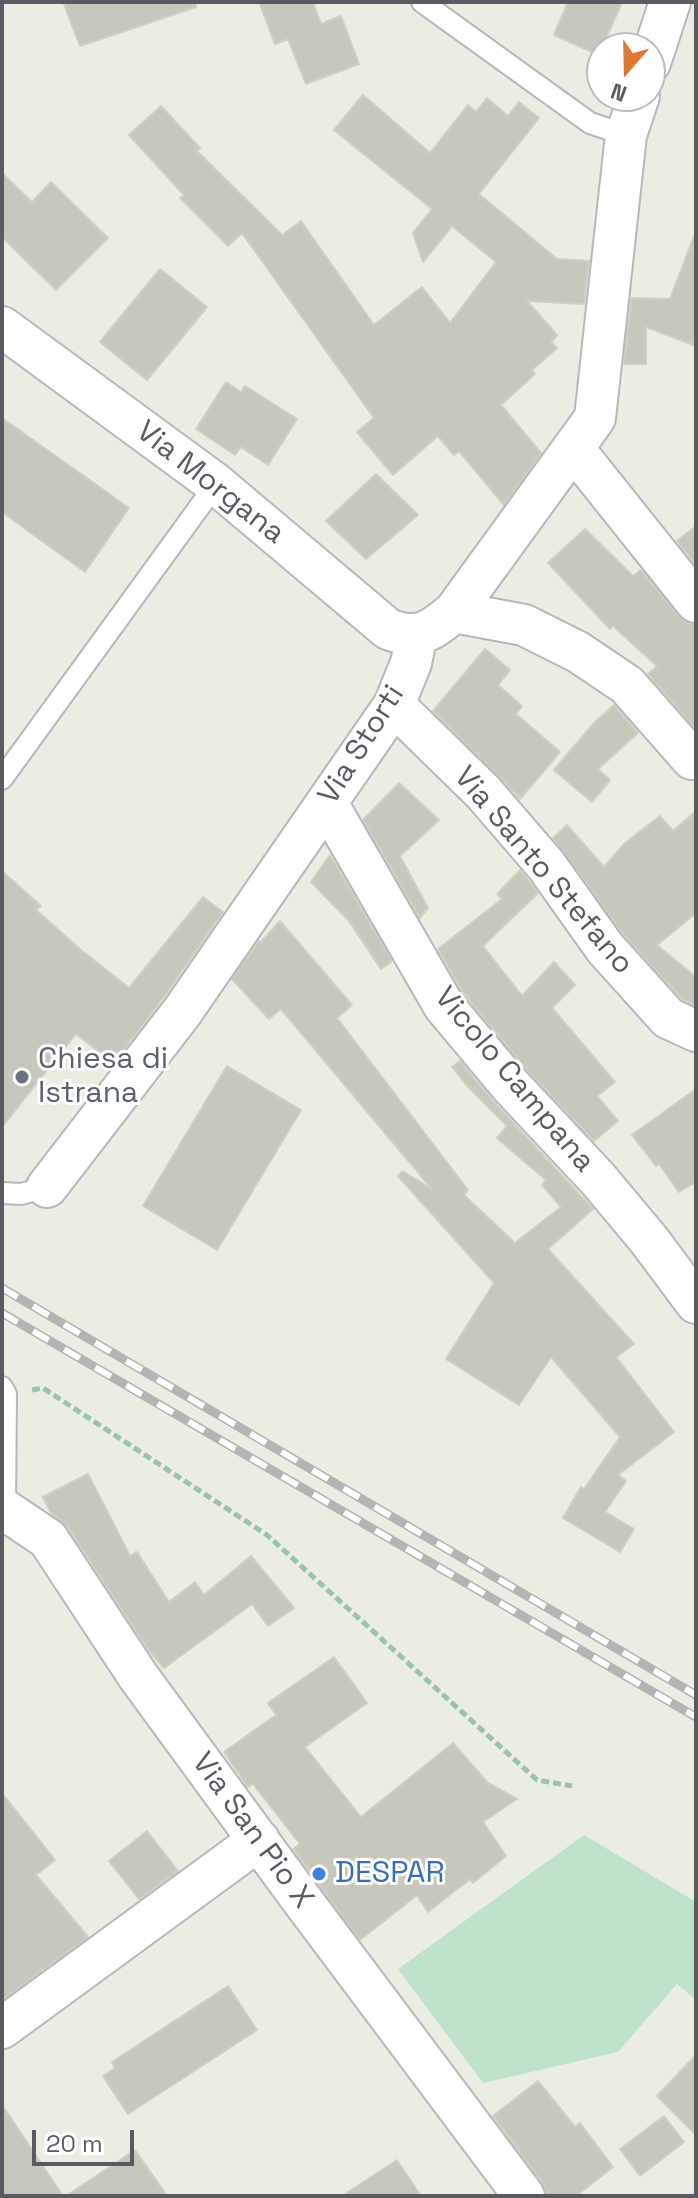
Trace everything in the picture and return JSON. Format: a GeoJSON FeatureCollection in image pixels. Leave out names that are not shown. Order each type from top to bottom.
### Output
{"type":"FeatureCollection","features":[{"type":"Feature","properties":{"kind":"street"},"geometry":{"type":"LineString","coordinates":[[660,32],[670,2]]}},
{"type":"Feature","properties":{"kind":"street"},"geometry":{"type":"LineString","coordinates":[[417,634],[435,628],[454,612],[595,418],[626,135],[634,112]]}},
{"type":"Feature","properties":{"kind":"street","name":"Via Morgana"},"geometry":{"type":"LineString","coordinates":[[2,327],[216,484],[388,629],[404,635],[417,634]]}},
{"type":"Feature","properties":{"kind":"street"},"geometry":{"type":"LineString","coordinates":[[573,448],[696,602]]}},
{"type":"Feature","properties":{"kind":"street"},"geometry":{"type":"LineString","coordinates":[[454,612],[524,625],[578,652],[627,685],[692,759],[696,756]]}},
{"type":"Feature","properties":{"kind":"street","name":"Via Storti"},"geometry":{"type":"LineString","coordinates":[[47,1187],[182,1012],[394,705],[411,663],[417,634]]}},
{"type":"Feature","properties":{"kind":"street","name":"Via Santo Stefano"},"geometry":{"type":"LineString","coordinates":[[394,705],[483,792],[546,865],[605,948],[668,1018],[696,1031]]}},
{"type":"Feature","properties":{"kind":"street","name":"Vicolo Campana"},"geometry":{"type":"LineString","coordinates":[[327,803],[444,1006],[510,1085],[598,1179],[696,1303]]}},
{"type":"Feature","properties":{"kind":"street","name":"Via San Pio X"},"geometry":{"type":"LineString","coordinates":[[4,1510],[48,1539],[138,1676],[524,2196]]}},
{"type":"Feature","properties":{"kind":"street"},"geometry":{"type":"LineString","coordinates":[[2,2028],[259,1840]]}},
{"type":"Feature","properties":{"kind":"lane"},"geometry":{"type":"LineString","coordinates":[[422,2],[590,123],[626,135]]}},
{"type":"Feature","properties":{"kind":"lane"},"geometry":{"type":"LineString","coordinates":[[2,779],[216,484]]}},
{"type":"Feature","properties":{"kind":"lane","name":"Via Storti"},"geometry":{"type":"LineString","coordinates":[[2,1193],[21,1194],[47,1187]]}},
{"type":"Feature","properties":{"kind":"lane"},"geometry":{"type":"LineString","coordinates":[[2,1387],[6,1394],[4,1510]]}},
{"type":"Feature","properties":{"kind":"path"},"geometry":{"type":"LineString","coordinates":[[43,1388],[267,1535],[537,1780],[572,1786]]}},
{"type":"Feature","properties":{"kind":"green space"},"geometry":{"type":"Polygon","coordinates":[[[584,1835],[696,1902],[696,2000],[677,1984],[618,2052],[483,2083],[398,1969],[584,1835]]]}},
{"type":"Feature","properties":{"kind":"building"},"geometry":{"type":"Polygon","coordinates":[[[63,2],[195,2],[196,7],[80,46],[63,2]]]}},
{"type":"Feature","properties":{"kind":"building"},"geometry":{"type":"Polygon","coordinates":[[[259,2],[313,2],[321,24],[341,16],[359,64],[306,84],[288,39],[275,44],[259,2]]]}},
{"type":"Feature","properties":{"kind":"building"},"geometry":{"type":"Polygon","coordinates":[[[568,2],[622,2],[609,32],[586,32],[586,49],[554,35],[568,2]]]}},
{"type":"Feature","properties":{"kind":"building"},"geometry":{"type":"Polygon","coordinates":[[[363,95],[430,153],[468,105],[476,112],[487,98],[508,116],[519,102],[539,118],[479,194],[557,259],[589,261],[584,304],[527,301],[557,335],[551,342],[557,348],[532,370],[535,374],[501,405],[541,453],[504,505],[459,451],[454,455],[438,436],[393,475],[357,432],[374,418],[242,233],[228,246],[180,198],[184,195],[129,135],[161,106],[200,148],[197,151],[282,235],[301,221],[374,325],[422,287],[450,323],[496,262],[452,226],[423,262],[413,233],[432,209],[334,130],[363,95]]]}},
{"type":"Feature","properties":{"kind":"building"},"geometry":{"type":"Polygon","coordinates":[[[2,173],[32,202],[51,182],[108,238],[56,290],[2,237],[2,173]]]}},
{"type":"Feature","properties":{"kind":"building"},"geometry":{"type":"Polygon","coordinates":[[[694,236],[696,346],[646,327],[646,364],[624,364],[631,298],[670,299],[694,236]]]}},
{"type":"Feature","properties":{"kind":"building"},"geometry":{"type":"Polygon","coordinates":[[[160,269],[207,307],[147,380],[100,342],[160,269]]]}},
{"type":"Feature","properties":{"kind":"building"},"geometry":{"type":"Polygon","coordinates":[[[226,382],[241,392],[245,386],[297,419],[268,465],[241,447],[235,455],[196,429],[226,382]]]}},
{"type":"Feature","properties":{"kind":"building"},"geometry":{"type":"Polygon","coordinates":[[[2,418],[129,508],[85,572],[2,512],[2,418]]]}},
{"type":"Feature","properties":{"kind":"building"},"geometry":{"type":"Polygon","coordinates":[[[376,474],[418,515],[366,559],[326,521],[376,474]]]}},
{"type":"Feature","properties":{"kind":"building"},"geometry":{"type":"Polygon","coordinates":[[[696,526],[696,565],[677,541],[696,526]]]}},
{"type":"Feature","properties":{"kind":"building"},"geometry":{"type":"Polygon","coordinates":[[[585,529],[633,576],[641,570],[679,617],[687,623],[696,624],[696,729],[648,674],[657,666],[613,626],[610,629],[548,563],[585,529]]]}},
{"type":"Feature","properties":{"kind":"building"},"geometry":{"type":"Polygon","coordinates":[[[485,649],[510,670],[498,685],[522,706],[516,714],[560,752],[520,799],[433,711],[485,649]]]}},
{"type":"Feature","properties":{"kind":"building"},"geometry":{"type":"Polygon","coordinates":[[[614,705],[638,733],[598,769],[610,780],[592,802],[554,770],[594,723],[614,705]]]}},
{"type":"Feature","properties":{"kind":"building"},"geometry":{"type":"Polygon","coordinates":[[[399,783],[439,820],[400,856],[428,908],[420,918],[363,820],[399,783]]]}},
{"type":"Feature","properties":{"kind":"building"},"geometry":{"type":"Polygon","coordinates":[[[696,811],[696,913],[657,945],[696,977],[696,1006],[682,999],[623,934],[553,838],[567,825],[604,867],[625,843],[660,816],[673,831],[696,811]]]}},
{"type":"Feature","properties":{"kind":"building"},"geometry":{"type":"Polygon","coordinates":[[[330,855],[392,961],[381,969],[349,921],[311,882],[330,855]]]}},
{"type":"Feature","properties":{"kind":"building"},"geometry":{"type":"Polygon","coordinates":[[[520,870],[538,893],[483,946],[522,996],[554,962],[575,985],[552,1008],[615,1082],[597,1096],[618,1121],[594,1141],[527,1070],[463,993],[438,949],[502,899],[497,894],[520,870]]]}},
{"type":"Feature","properties":{"kind":"building"},"geometry":{"type":"Polygon","coordinates":[[[2,871],[41,906],[36,910],[129,988],[203,897],[223,912],[114,1063],[76,1034],[2,1127],[2,871]]]}},
{"type":"Feature","properties":{"kind":"building"},"geometry":{"type":"Polygon","coordinates":[[[280,921],[352,1005],[337,1018],[468,1190],[464,1195],[515,1243],[561,1207],[542,1185],[546,1180],[497,1138],[507,1126],[452,1067],[460,1061],[593,1209],[548,1249],[634,1344],[616,1357],[674,1432],[618,1475],[626,1481],[605,1512],[634,1529],[620,1552],[563,1518],[581,1487],[584,1489],[620,1437],[551,1357],[519,1405],[446,1359],[494,1283],[398,1176],[402,1171],[432,1189],[281,1009],[269,1019],[232,979],[259,941],[280,921]]]}},
{"type":"Feature","properties":{"kind":"building"},"geometry":{"type":"Polygon","coordinates":[[[227,1066],[301,1110],[217,1250],[143,1206],[227,1066]]]}},
{"type":"Feature","properties":{"kind":"building"},"geometry":{"type":"Polygon","coordinates":[[[696,1089],[696,1182],[679,1192],[632,1135],[696,1089]]]}},
{"type":"Feature","properties":{"kind":"building"},"geometry":{"type":"Polygon","coordinates":[[[88,1474],[130,1556],[137,1552],[169,1602],[195,1582],[204,1595],[251,1556],[294,1608],[268,1626],[252,1604],[164,1668],[147,1648],[67,1526],[51,1513],[43,1497],[88,1474]]]}},
{"type":"Feature","properties":{"kind":"building"},"geometry":{"type":"Polygon","coordinates":[[[334,1657],[367,1703],[305,1747],[361,1817],[453,1743],[488,1783],[517,1799],[483,1822],[506,1856],[473,1883],[470,1879],[428,1912],[417,1895],[360,1940],[293,1849],[300,1844],[253,1784],[248,1787],[224,1752],[276,1715],[268,1703],[334,1657]]]}},
{"type":"Feature","properties":{"kind":"building"},"geometry":{"type":"Polygon","coordinates":[[[2,1793],[55,1860],[36,1875],[88,1937],[2,2000],[2,1793]]]}},
{"type":"Feature","properties":{"kind":"building"},"geometry":{"type":"Polygon","coordinates":[[[147,1831],[178,1871],[139,1899],[109,1861],[147,1831]]]}},
{"type":"Feature","properties":{"kind":"building"},"geometry":{"type":"Polygon","coordinates":[[[228,1986],[257,2030],[128,2114],[103,2076],[115,2068],[112,2062],[228,1986]]]}},
{"type":"Feature","properties":{"kind":"building"},"geometry":{"type":"Polygon","coordinates":[[[696,2055],[696,2135],[657,2096],[696,2055]]]}},
{"type":"Feature","properties":{"kind":"building"},"geometry":{"type":"Polygon","coordinates":[[[538,2081],[575,2127],[580,2123],[613,2167],[576,2196],[547,2196],[542,2182],[493,2116],[538,2081]]]}},
{"type":"Feature","properties":{"kind":"building"},"geometry":{"type":"Polygon","coordinates":[[[2,2105],[63,2196],[2,2196],[2,2105]]]}},
{"type":"Feature","properties":{"kind":"building"},"geometry":{"type":"Polygon","coordinates":[[[664,2116],[684,2142],[640,2176],[620,2149],[664,2116]]]}},
{"type":"Feature","properties":{"kind":"building"},"geometry":{"type":"Polygon","coordinates":[[[135,2150],[167,2196],[66,2196],[135,2150]]]}},
{"type":"Feature","properties":{"kind":"building"},"geometry":{"type":"Polygon","coordinates":[[[397,2160],[421,2196],[342,2196],[397,2160]]]}},
{"type":"Feature","properties":{"kind":"railway"},"geometry":{"type":"LineString","coordinates":[[2,1288],[696,1695]]}},
{"type":"Feature","properties":{"kind":"railway"},"geometry":{"type":"LineString","coordinates":[[2,1313],[696,1717]]}},
{"type":"Feature","properties":{"kind":"place","name":"Chiesa di Istrana"},"geometry":{"type":"Point","coordinates":[22,1077]}},
{"type":"Feature","properties":{"kind":"place","name":"DESPAR"},"geometry":{"type":"Point","coordinates":[319,1874]}}]}
